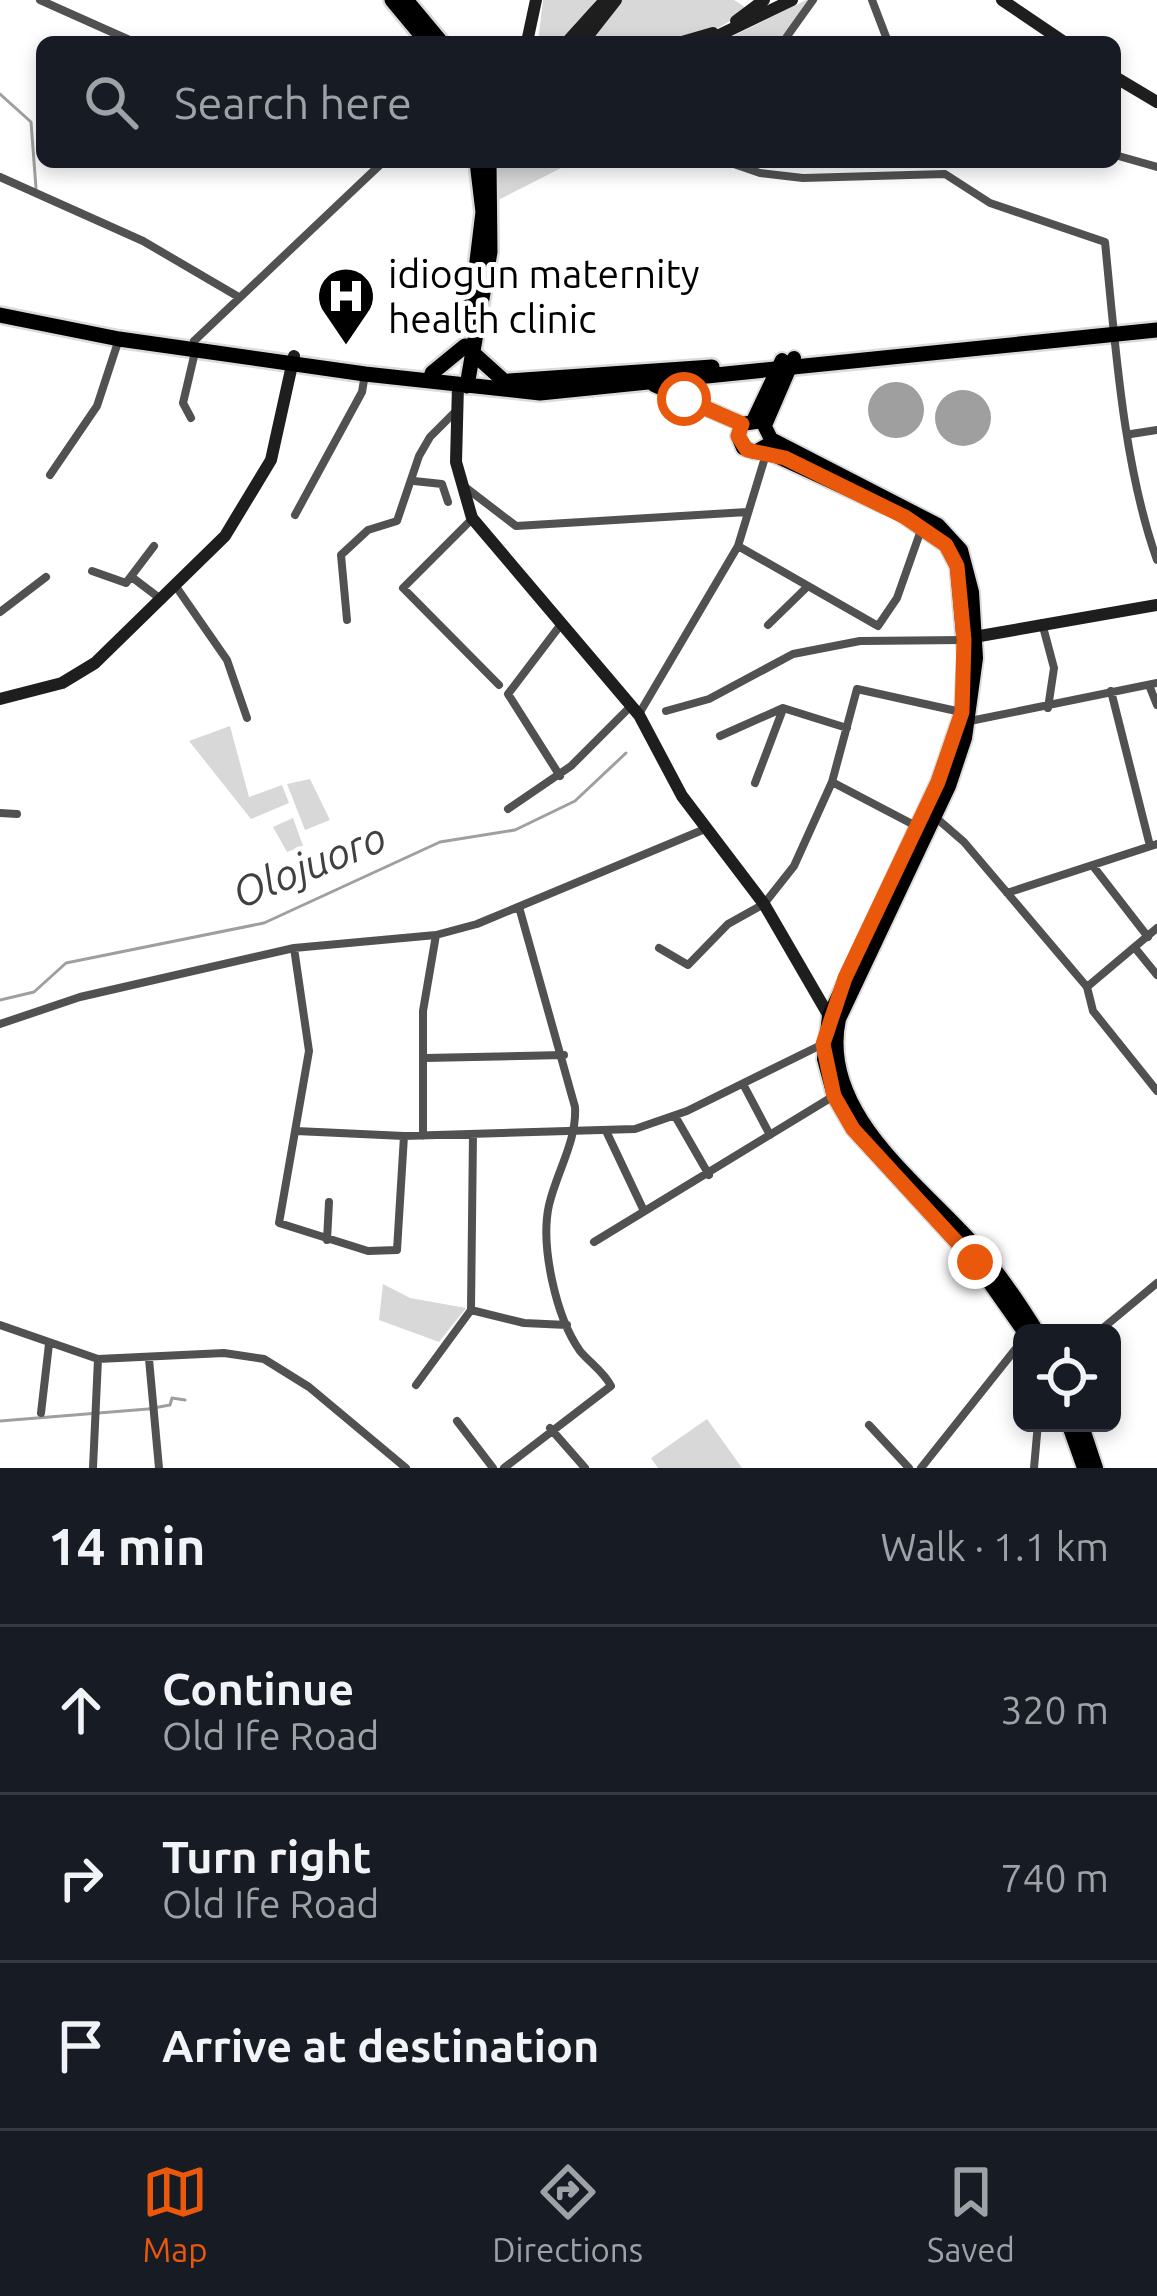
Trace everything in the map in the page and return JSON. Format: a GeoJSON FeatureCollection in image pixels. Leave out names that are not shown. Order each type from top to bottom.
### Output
{"type":"FeatureCollection","features":[{"type":"Feature","properties":{"kind":"highway"},"geometry":{"type":"LineString","coordinates":[[392,0],[422,36]]}},
{"type":"Feature","properties":{"kind":"highway"},"geometry":{"type":"LineString","coordinates":[[406,0],[437,36]]}},
{"type":"Feature","properties":{"kind":"highway"},"geometry":{"type":"LineString","coordinates":[[432,373],[470,344],[483,212],[479,168]]}},
{"type":"Feature","properties":{"kind":"highway"},"geometry":{"type":"LineString","coordinates":[[462,388],[493,218],[489,168]]}},
{"type":"Feature","properties":{"kind":"highway"},"geometry":{"type":"LineString","coordinates":[[0,312],[462,388],[540,393],[654,385],[786,363]]}},
{"type":"Feature","properties":{"kind":"highway"},"geometry":{"type":"LineString","coordinates":[[71,326],[119,339],[195,345]]}},
{"type":"Feature","properties":{"kind":"highway"},"geometry":{"type":"LineString","coordinates":[[293,360],[432,373],[462,388],[504,381],[786,363],[1157,326]]}},
{"type":"Feature","properties":{"kind":"highway"},"geometry":{"type":"LineString","coordinates":[[470,344],[504,381]]}},
{"type":"Feature","properties":{"kind":"main road"},"geometry":{"type":"LineString","coordinates":[[761,434],[786,363]]}},
{"type":"Feature","properties":{"kind":"main road"},"geometry":{"type":"LineString","coordinates":[[654,385],[923,516],[953,538],[969,573],[966,717],[934,816],[839,1019],[835,1058],[862,1120],[984,1256],[1032,1324]]}},
{"type":"Feature","properties":{"kind":"main road"},"geometry":{"type":"LineString","coordinates":[[761,434],[946,545],[957,566],[969,638]]}},
{"type":"Feature","properties":{"kind":"main road"},"geometry":{"type":"LineString","coordinates":[[944,784],[916,826],[829,1016],[823,1044],[834,1096],[853,1129],[975,1262],[1015,1324]]}},
{"type":"Feature","properties":{"kind":"main road"},"geometry":{"type":"LineString","coordinates":[[1071,1432],[1084,1468]]}},
{"type":"Feature","properties":{"kind":"main road"},"geometry":{"type":"LineString","coordinates":[[1084,1432],[1096,1468]]}},
{"type":"Feature","properties":{"kind":"street"},"geometry":{"type":"LineString","coordinates":[[40,0],[121,36]]}},
{"type":"Feature","properties":{"kind":"street"},"geometry":{"type":"LineString","coordinates":[[530,36],[536,0]]}},
{"type":"Feature","properties":{"kind":"street"},"geometry":{"type":"LineString","coordinates":[[572,36],[604,0]]}},
{"type":"Feature","properties":{"kind":"street"},"geometry":{"type":"LineString","coordinates":[[589,36],[616,0]]}},
{"type":"Feature","properties":{"kind":"street"},"geometry":{"type":"LineString","coordinates":[[701,36],[726,28],[764,0]]}},
{"type":"Feature","properties":{"kind":"street"},"geometry":{"type":"LineString","coordinates":[[717,36],[791,0]]}},
{"type":"Feature","properties":{"kind":"street"},"geometry":{"type":"LineString","coordinates":[[787,36],[813,0]]}},
{"type":"Feature","properties":{"kind":"street"},"geometry":{"type":"LineString","coordinates":[[872,0],[886,36]]}},
{"type":"Feature","properties":{"kind":"street"},"geometry":{"type":"LineString","coordinates":[[1002,0],[1055,36]]}},
{"type":"Feature","properties":{"kind":"street"},"geometry":{"type":"LineString","coordinates":[[1121,81],[1157,102]]}},
{"type":"Feature","properties":{"kind":"street"},"geometry":{"type":"LineString","coordinates":[[1121,156],[1157,167]]}},
{"type":"Feature","properties":{"kind":"street"},"geometry":{"type":"LineString","coordinates":[[191,418],[183,403],[195,345],[237,296],[376,168]]}},
{"type":"Feature","properties":{"kind":"street"},"geometry":{"type":"LineString","coordinates":[[748,168],[778,177],[945,174],[990,203],[1106,242],[1114,332],[1145,528],[1157,560]]}},
{"type":"Feature","properties":{"kind":"street"},"geometry":{"type":"LineString","coordinates":[[0,177],[142,242],[237,296]]}},
{"type":"Feature","properties":{"kind":"street"},"geometry":{"type":"LineString","coordinates":[[50,475],[98,406],[119,339]]}},
{"type":"Feature","properties":{"kind":"street"},"geometry":{"type":"LineString","coordinates":[[0,699],[78,674],[177,588],[225,536],[271,460],[293,360]]}},
{"type":"Feature","properties":{"kind":"street"},"geometry":{"type":"LineString","coordinates":[[295,515],[362,392],[365,374]]}},
{"type":"Feature","properties":{"kind":"street"},"geometry":{"type":"LineString","coordinates":[[347,620],[341,555],[368,530],[395,523],[414,482],[415,465],[462,388]]}},
{"type":"Feature","properties":{"kind":"street"},"geometry":{"type":"LineString","coordinates":[[462,388],[455,445],[472,518],[635,711],[670,777],[764,904],[829,1016]]}},
{"type":"Feature","properties":{"kind":"street"},"geometry":{"type":"LineString","coordinates":[[1131,434],[1157,430]]}},
{"type":"Feature","properties":{"kind":"street"},"geometry":{"type":"LineString","coordinates":[[508,809],[560,776],[635,711],[738,546],[761,434]]}},
{"type":"Feature","properties":{"kind":"street"},"geometry":{"type":"LineString","coordinates":[[414,482],[442,484],[448,502]]}},
{"type":"Feature","properties":{"kind":"street"},"geometry":{"type":"LineString","coordinates":[[460,482],[516,526],[747,512]]}},
{"type":"Feature","properties":{"kind":"street"},"geometry":{"type":"LineString","coordinates":[[472,518],[403,588],[499,686]]}},
{"type":"Feature","properties":{"kind":"street"},"geometry":{"type":"LineString","coordinates":[[1145,528],[1157,526]]}},
{"type":"Feature","properties":{"kind":"street"},"geometry":{"type":"LineString","coordinates":[[738,546],[868,622],[884,622],[922,527]]}},
{"type":"Feature","properties":{"kind":"street"},"geometry":{"type":"LineString","coordinates":[[92,571],[126,583],[154,546]]}},
{"type":"Feature","properties":{"kind":"street"},"geometry":{"type":"LineString","coordinates":[[0,612],[46,577]]}},
{"type":"Feature","properties":{"kind":"street"},"geometry":{"type":"LineString","coordinates":[[133,578],[163,601]]}},
{"type":"Feature","properties":{"kind":"street"},"geometry":{"type":"LineString","coordinates":[[768,625],[807,587]]}},
{"type":"Feature","properties":{"kind":"street"},"geometry":{"type":"LineString","coordinates":[[177,588],[227,660],[247,718]]}},
{"type":"Feature","properties":{"kind":"street"},"geometry":{"type":"LineString","coordinates":[[666,711],[710,698],[793,654],[860,641],[969,638],[1157,605]]}},
{"type":"Feature","properties":{"kind":"street"},"geometry":{"type":"LineString","coordinates":[[560,776],[508,694],[563,622]]}},
{"type":"Feature","properties":{"kind":"street"},"geometry":{"type":"LineString","coordinates":[[1042,623],[1054,668],[1048,708]]}},
{"type":"Feature","properties":{"kind":"street"},"geometry":{"type":"LineString","coordinates":[[658,948],[688,964],[719,931],[764,904],[801,855],[832,782],[854,694],[862,687],[966,717],[1048,708],[1153,684],[1157,705]]}},
{"type":"Feature","properties":{"kind":"street"},"geometry":{"type":"LineString","coordinates":[[1007,892],[1154,845],[1111,692]]}},
{"type":"Feature","properties":{"kind":"street"},"geometry":{"type":"LineString","coordinates":[[720,736],[783,708],[847,728]]}},
{"type":"Feature","properties":{"kind":"street"},"geometry":{"type":"LineString","coordinates":[[755,783],[783,708]]}},
{"type":"Feature","properties":{"kind":"street"},"geometry":{"type":"LineString","coordinates":[[832,782],[916,826]]}},
{"type":"Feature","properties":{"kind":"street"},"geometry":{"type":"LineString","coordinates":[[0,813],[16,814]]}},
{"type":"Feature","properties":{"kind":"street"},"geometry":{"type":"LineString","coordinates":[[934,816],[1088,987],[1094,1011],[1157,1090]]}},
{"type":"Feature","properties":{"kind":"street"},"geometry":{"type":"LineString","coordinates":[[0,1024],[125,986],[294,949],[436,934],[519,907],[706,828]]}},
{"type":"Feature","properties":{"kind":"street"},"geometry":{"type":"LineString","coordinates":[[1093,866],[1148,937]]}},
{"type":"Feature","properties":{"kind":"street"},"geometry":{"type":"LineString","coordinates":[[504,1468],[550,1428],[611,1386],[580,1351],[567,1325],[546,1230],[564,1154],[577,1133],[565,1055],[519,907]]}},
{"type":"Feature","properties":{"kind":"street"},"geometry":{"type":"LineString","coordinates":[[1088,987],[1157,928]]}},
{"type":"Feature","properties":{"kind":"street"},"geometry":{"type":"LineString","coordinates":[[423,1136],[424,995],[436,934]]}},
{"type":"Feature","properties":{"kind":"street"},"geometry":{"type":"LineString","coordinates":[[1135,948],[1157,975]]}},
{"type":"Feature","properties":{"kind":"street"},"geometry":{"type":"LineString","coordinates":[[294,949],[310,1041],[279,1222],[368,1251],[390,1252],[400,1246],[404,1136]]}},
{"type":"Feature","properties":{"kind":"street"},"geometry":{"type":"LineString","coordinates":[[296,1131],[404,1136],[607,1133],[675,1116],[823,1044]]}},
{"type":"Feature","properties":{"kind":"street"},"geometry":{"type":"LineString","coordinates":[[425,1058],[565,1055]]}},
{"type":"Feature","properties":{"kind":"street"},"geometry":{"type":"LineString","coordinates":[[743,1084],[771,1136]]}},
{"type":"Feature","properties":{"kind":"street"},"geometry":{"type":"LineString","coordinates":[[594,1242],[834,1096]]}},
{"type":"Feature","properties":{"kind":"street"},"geometry":{"type":"LineString","coordinates":[[675,1116],[709,1174]]}},
{"type":"Feature","properties":{"kind":"street"},"geometry":{"type":"LineString","coordinates":[[607,1133],[644,1211]]}},
{"type":"Feature","properties":{"kind":"street"},"geometry":{"type":"LineString","coordinates":[[416,1385],[471,1310],[473,1134]]}},
{"type":"Feature","properties":{"kind":"street"},"geometry":{"type":"LineString","coordinates":[[327,1240],[329,1202]]}},
{"type":"Feature","properties":{"kind":"street"},"geometry":{"type":"LineString","coordinates":[[1108,1324],[1157,1283]]}},
{"type":"Feature","properties":{"kind":"street"},"geometry":{"type":"LineString","coordinates":[[471,1310],[524,1323],[567,1325]]}},
{"type":"Feature","properties":{"kind":"street"},"geometry":{"type":"LineString","coordinates":[[0,1325],[98,1359],[224,1353],[264,1359],[309,1387],[406,1468]]}},
{"type":"Feature","properties":{"kind":"street"},"geometry":{"type":"LineString","coordinates":[[41,1412],[50,1344]]}},
{"type":"Feature","properties":{"kind":"street"},"geometry":{"type":"LineString","coordinates":[[921,1468],[1013,1350]]}},
{"type":"Feature","properties":{"kind":"street"},"geometry":{"type":"LineString","coordinates":[[93,1468],[91,1411],[98,1359]]}},
{"type":"Feature","properties":{"kind":"street"},"geometry":{"type":"LineString","coordinates":[[149,1359],[159,1468]]}},
{"type":"Feature","properties":{"kind":"street"},"geometry":{"type":"LineString","coordinates":[[458,1421],[494,1468]]}},
{"type":"Feature","properties":{"kind":"street"},"geometry":{"type":"LineString","coordinates":[[869,1425],[909,1468]]}},
{"type":"Feature","properties":{"kind":"street"},"geometry":{"type":"LineString","coordinates":[[550,1428],[585,1468]]}},
{"type":"Feature","properties":{"kind":"street"},"geometry":{"type":"LineString","coordinates":[[1034,1468],[1037,1432]]}},
{"type":"Feature","properties":{"kind":"shaded area"},"geometry":{"type":"Polygon","coordinates":[[[543,0],[596,0],[569,36],[539,36],[543,0]]]}},
{"type":"Feature","properties":{"kind":"shaded area"},"geometry":{"type":"Polygon","coordinates":[[[621,0],[734,0],[745,7],[730,21],[696,36],[594,36],[621,0]]]}},
{"type":"Feature","properties":{"kind":"shaded area"},"geometry":{"type":"Polygon","coordinates":[[[806,0],[811,0],[782,36],[733,36],[806,0]]]}},
{"type":"Feature","properties":{"kind":"shaded area"},"geometry":{"type":"Polygon","coordinates":[[[485,168],[561,168],[490,204],[485,168]]]}},
{"type":"Feature","properties":{"kind":"shaded area"},"geometry":{"type":"Polygon","coordinates":[[[896,382],[916,390],[924,410],[916,430],[896,438],[876,430],[868,410],[876,390],[896,382]]]}},
{"type":"Feature","properties":{"kind":"shaded area"},"geometry":{"type":"Polygon","coordinates":[[[963,390],[983,398],[991,418],[983,438],[963,446],[943,438],[935,418],[943,398],[963,390]]]}},
{"type":"Feature","properties":{"kind":"shaded area"},"geometry":{"type":"Polygon","coordinates":[[[230,726],[249,797],[282,785],[289,803],[251,819],[189,741],[230,726]]]}},
{"type":"Feature","properties":{"kind":"shaded area"},"geometry":{"type":"Polygon","coordinates":[[[310,779],[330,820],[305,830],[287,784],[310,779]]]}},
{"type":"Feature","properties":{"kind":"shaded area"},"geometry":{"type":"Polygon","coordinates":[[[293,818],[303,846],[287,852],[273,827],[293,818]]]}},
{"type":"Feature","properties":{"kind":"shaded area"},"geometry":{"type":"Polygon","coordinates":[[[383,1284],[410,1298],[466,1308],[439,1342],[379,1320],[383,1284]]]}},
{"type":"Feature","properties":{"kind":"shaded area"},"geometry":{"type":"Polygon","coordinates":[[[707,1419],[742,1468],[658,1468],[651,1458],[707,1419]]]}},
{"type":"Feature","properties":{"kind":"waterway"},"geometry":{"type":"LineString","coordinates":[[0,94],[31,122],[36,188]]}},
{"type":"Feature","properties":{"kind":"waterway","name":"Olojuoro"},"geometry":{"type":"LineString","coordinates":[[0,1000],[34,992],[66,963],[264,923],[440,842],[515,830],[575,801],[626,753]]}},
{"type":"Feature","properties":{"kind":"waterway"},"geometry":{"type":"LineString","coordinates":[[0,1421],[148,1409],[170,1405],[172,1398],[185,1400]]}},
{"type":"Feature","properties":{"kind":"place","name":"idiogun maternity health clinic"},"geometry":{"type":"Point","coordinates":[346,347]}},
{"type":"Feature","properties":{"kind":"route"},"geometry":{"type":"LineString","coordinates":[[684,399],[742,424],[738,436],[747,450],[785,458],[908,518],[946,545],[957,566],[964,640],[962,712],[938,782],[829,1016],[823,1044],[834,1096],[853,1129],[975,1262]]}}]}
